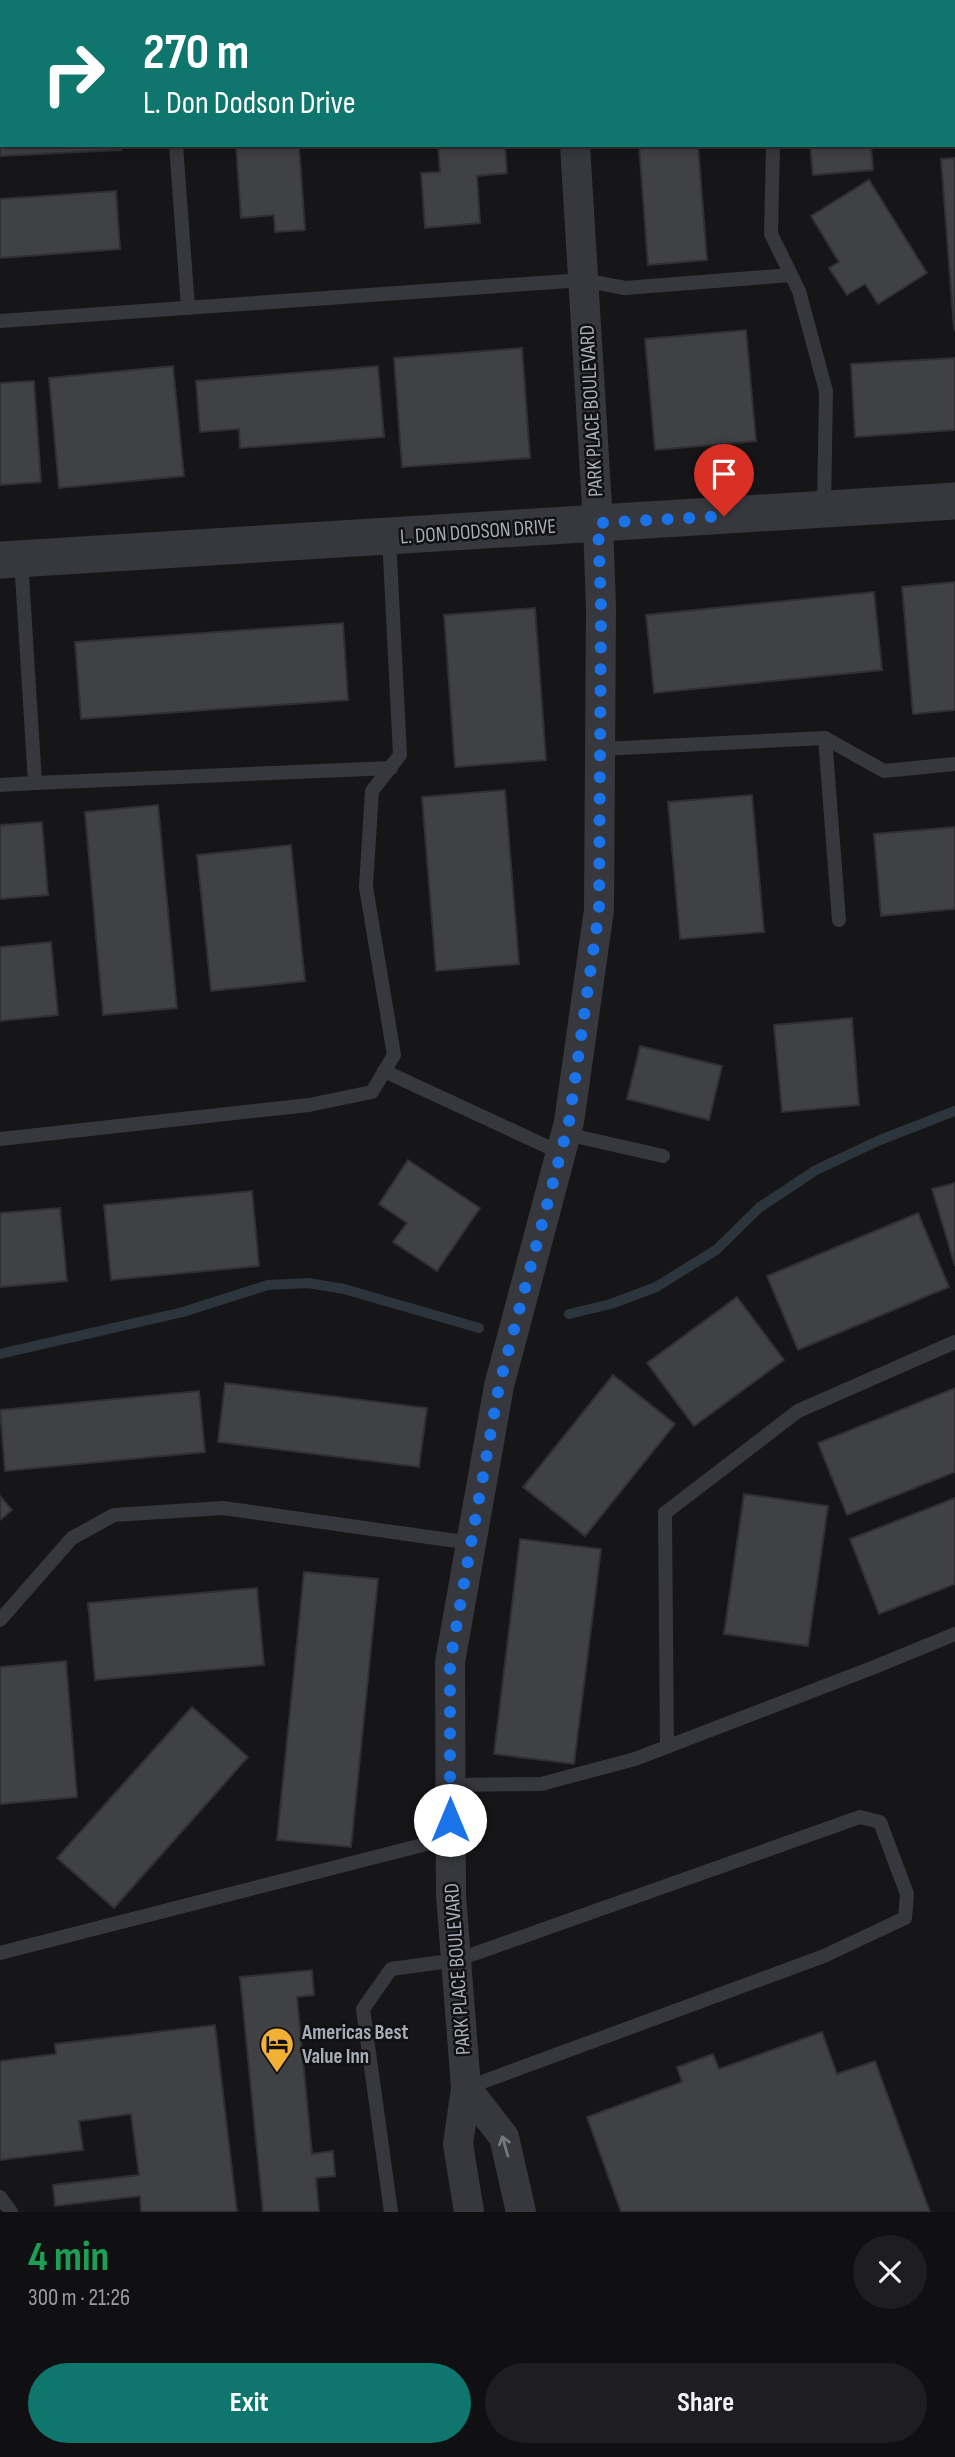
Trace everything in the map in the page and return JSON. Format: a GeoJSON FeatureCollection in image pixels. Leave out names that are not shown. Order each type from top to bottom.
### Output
{"type":"FeatureCollection","features":[{"type":"Feature","properties":{"kind":"street","name":"PARK PLACE BOULEVARD"},"geometry":{"type":"LineString","coordinates":[[469,2212],[458,2144],[466,2088],[450,1895],[450,1662],[499,1386],[563,1144],[599,910],[601,608],[575,147]]}},
{"type":"Feature","properties":{"kind":"street","name":"L. DON DODSON DRIVE"},"geometry":{"type":"LineString","coordinates":[[11,560],[955,502]]}},
{"type":"Feature","properties":{"kind":"street"},"geometry":{"type":"LineString","coordinates":[[466,2088],[503,2137],[521,2212]]}},
{"type":"Feature","properties":{"kind":"lane"},"geometry":{"type":"LineString","coordinates":[[176,147],[188,308]]}},
{"type":"Feature","properties":{"kind":"lane"},"geometry":{"type":"LineString","coordinates":[[773,147],[771,234],[799,291],[826,391],[824,510]]}},
{"type":"Feature","properties":{"kind":"lane"},"geometry":{"type":"LineString","coordinates":[[0,321],[583,280],[625,288],[791,275]]}},
{"type":"Feature","properties":{"kind":"lane"},"geometry":{"type":"LineString","coordinates":[[0,1139],[309,1105],[372,1092],[394,1055],[366,887],[372,791],[400,755],[388,537]]}},
{"type":"Feature","properties":{"kind":"lane"},"geometry":{"type":"LineString","coordinates":[[11,560],[35,783]]}},
{"type":"Feature","properties":{"kind":"lane"},"geometry":{"type":"LineString","coordinates":[[600,749],[825,738],[884,771],[955,764]]}},
{"type":"Feature","properties":{"kind":"lane"},"geometry":{"type":"LineString","coordinates":[[825,738],[839,920]]}},
{"type":"Feature","properties":{"kind":"lane"},"geometry":{"type":"LineString","coordinates":[[0,785],[391,768]]}},
{"type":"Feature","properties":{"kind":"lane"},"geometry":{"type":"LineString","coordinates":[[384,1071],[563,1144],[663,1156]]}},
{"type":"Feature","properties":{"kind":"lane"},"geometry":{"type":"LineString","coordinates":[[667,1747],[665,1513],[798,1411],[955,1342]]}},
{"type":"Feature","properties":{"kind":"lane"},"geometry":{"type":"LineString","coordinates":[[0,1620],[72,1538],[114,1515],[223,1508],[471,1543]]}},
{"type":"Feature","properties":{"kind":"lane"},"geometry":{"type":"LineString","coordinates":[[450,1785],[541,1784],[635,1759],[955,1634]]}},
{"type":"Feature","properties":{"kind":"lane"},"geometry":{"type":"LineString","coordinates":[[391,2212],[363,2009],[391,1969],[457,1960],[860,1817],[880,1822],[906,1894],[905,1918],[824,1956],[466,2088]]}},
{"type":"Feature","properties":{"kind":"lane"},"geometry":{"type":"LineString","coordinates":[[0,1953],[450,1839]]}},
{"type":"Feature","properties":{"kind":"lane"},"geometry":{"type":"LineString","coordinates":[[0,2197],[11,2212]]}},
{"type":"Feature","properties":{"kind":"building"},"geometry":{"type":"Polygon","coordinates":[[[0,147],[121,147],[121,150],[0,156],[0,147]]]}},
{"type":"Feature","properties":{"kind":"building"},"geometry":{"type":"Polygon","coordinates":[[[236,147],[299,147],[305,230],[275,232],[274,215],[241,218],[236,147]]]}},
{"type":"Feature","properties":{"kind":"building"},"geometry":{"type":"Polygon","coordinates":[[[438,147],[505,147],[507,173],[477,176],[480,223],[425,228],[421,173],[440,172],[438,147]]]}},
{"type":"Feature","properties":{"kind":"building"},"geometry":{"type":"Polygon","coordinates":[[[639,147],[698,147],[707,260],[648,265],[639,147]]]}},
{"type":"Feature","properties":{"kind":"building"},"geometry":{"type":"Polygon","coordinates":[[[810,147],[871,147],[873,170],[813,175],[810,147]]]}},
{"type":"Feature","properties":{"kind":"building"},"geometry":{"type":"Polygon","coordinates":[[[955,158],[955,328],[954,329],[941,159],[955,158]]]}},
{"type":"Feature","properties":{"kind":"building"},"geometry":{"type":"Polygon","coordinates":[[[869,180],[927,273],[878,304],[865,284],[847,295],[829,268],[839,262],[811,216],[869,180]]]}},
{"type":"Feature","properties":{"kind":"building"},"geometry":{"type":"Polygon","coordinates":[[[116,191],[120,249],[0,258],[0,199],[116,191]]]}},
{"type":"Feature","properties":{"kind":"building"},"geometry":{"type":"Polygon","coordinates":[[[746,330],[756,441],[655,450],[645,339],[746,330]]]}},
{"type":"Feature","properties":{"kind":"building"},"geometry":{"type":"Polygon","coordinates":[[[522,348],[530,458],[402,467],[394,358],[522,348]]]}},
{"type":"Feature","properties":{"kind":"building"},"geometry":{"type":"Polygon","coordinates":[[[955,358],[955,430],[855,437],[851,364],[955,358]]]}},
{"type":"Feature","properties":{"kind":"building"},"geometry":{"type":"Polygon","coordinates":[[[173,366],[184,476],[59,488],[49,378],[173,366]]]}},
{"type":"Feature","properties":{"kind":"building"},"geometry":{"type":"Polygon","coordinates":[[[378,366],[384,437],[240,448],[239,429],[200,432],[196,381],[378,366]]]}},
{"type":"Feature","properties":{"kind":"building"},"geometry":{"type":"Polygon","coordinates":[[[34,381],[41,482],[0,485],[0,383],[34,381]]]}},
{"type":"Feature","properties":{"kind":"building"},"geometry":{"type":"Polygon","coordinates":[[[955,582],[955,710],[913,714],[902,587],[955,582]]]}},
{"type":"Feature","properties":{"kind":"building"},"geometry":{"type":"Polygon","coordinates":[[[874,592],[882,670],[654,693],[646,615],[874,592]]]}},
{"type":"Feature","properties":{"kind":"building"},"geometry":{"type":"Polygon","coordinates":[[[535,608],[546,760],[455,767],[444,615],[535,608]]]}},
{"type":"Feature","properties":{"kind":"building"},"geometry":{"type":"Polygon","coordinates":[[[343,623],[348,700],[81,719],[75,642],[343,623]]]}},
{"type":"Feature","properties":{"kind":"building"},"geometry":{"type":"Polygon","coordinates":[[[505,790],[519,964],[436,971],[422,797],[505,790]]]}},
{"type":"Feature","properties":{"kind":"building"},"geometry":{"type":"Polygon","coordinates":[[[752,795],[764,932],[680,939],[668,802],[752,795]]]}},
{"type":"Feature","properties":{"kind":"building"},"geometry":{"type":"Polygon","coordinates":[[[158,805],[177,1008],[103,1015],[85,812],[158,805]]]}},
{"type":"Feature","properties":{"kind":"building"},"geometry":{"type":"Polygon","coordinates":[[[42,822],[48,895],[0,899],[0,825],[42,822]]]}},
{"type":"Feature","properties":{"kind":"building"},"geometry":{"type":"Polygon","coordinates":[[[955,827],[955,909],[881,916],[874,834],[955,827]]]}},
{"type":"Feature","properties":{"kind":"building"},"geometry":{"type":"Polygon","coordinates":[[[291,845],[305,981],[211,991],[197,855],[291,845]]]}},
{"type":"Feature","properties":{"kind":"building"},"geometry":{"type":"Polygon","coordinates":[[[51,942],[58,1015],[0,1021],[0,947],[51,942]]]}},
{"type":"Feature","properties":{"kind":"building"},"geometry":{"type":"Polygon","coordinates":[[[852,1018],[859,1105],[782,1112],[774,1025],[852,1018]]]}},
{"type":"Feature","properties":{"kind":"building"},"geometry":{"type":"Polygon","coordinates":[[[640,1046],[722,1066],[709,1120],[627,1099],[640,1046]]]}},
{"type":"Feature","properties":{"kind":"building"},"geometry":{"type":"Polygon","coordinates":[[[408,1160],[480,1208],[437,1271],[393,1242],[407,1223],[379,1204],[408,1160]]]}},
{"type":"Feature","properties":{"kind":"building"},"geometry":{"type":"Polygon","coordinates":[[[955,1183],[955,1266],[932,1189],[955,1183]]]}},
{"type":"Feature","properties":{"kind":"building"},"geometry":{"type":"Polygon","coordinates":[[[252,1191],[259,1266],[111,1280],[104,1205],[252,1191]]]}},
{"type":"Feature","properties":{"kind":"building"},"geometry":{"type":"Polygon","coordinates":[[[60,1208],[67,1281],[0,1287],[0,1213],[60,1208]]]}},
{"type":"Feature","properties":{"kind":"building"},"geometry":{"type":"Polygon","coordinates":[[[918,1213],[949,1287],[798,1350],[767,1276],[918,1213]]]}},
{"type":"Feature","properties":{"kind":"building"},"geometry":{"type":"Polygon","coordinates":[[[737,1297],[784,1360],[694,1426],[647,1363],[737,1297]]]}},
{"type":"Feature","properties":{"kind":"building"},"geometry":{"type":"Polygon","coordinates":[[[613,1375],[675,1424],[585,1536],[523,1487],[613,1375]]]}},
{"type":"Feature","properties":{"kind":"building"},"geometry":{"type":"Polygon","coordinates":[[[225,1383],[427,1408],[419,1467],[218,1442],[225,1383]]]}},
{"type":"Feature","properties":{"kind":"building"},"geometry":{"type":"Polygon","coordinates":[[[955,1388],[955,1472],[847,1515],[818,1443],[955,1388]]]}},
{"type":"Feature","properties":{"kind":"building"},"geometry":{"type":"Polygon","coordinates":[[[199,1391],[205,1452],[5,1471],[0,1410],[199,1391]]]}},
{"type":"Feature","properties":{"kind":"building"},"geometry":{"type":"Polygon","coordinates":[[[744,1494],[828,1506],[808,1646],[724,1634],[744,1494]]]}},
{"type":"Feature","properties":{"kind":"building"},"geometry":{"type":"Polygon","coordinates":[[[0,1496],[12,1510],[0,1520],[0,1496]]]}},
{"type":"Feature","properties":{"kind":"building"},"geometry":{"type":"Polygon","coordinates":[[[955,1498],[955,1584],[879,1614],[850,1539],[955,1498]]]}},
{"type":"Feature","properties":{"kind":"building"},"geometry":{"type":"Polygon","coordinates":[[[520,1539],[601,1549],[574,1764],[494,1754],[520,1539]]]}},
{"type":"Feature","properties":{"kind":"building"},"geometry":{"type":"Polygon","coordinates":[[[304,1572],[378,1579],[351,1847],[277,1840],[304,1572]]]}},
{"type":"Feature","properties":{"kind":"building"},"geometry":{"type":"Polygon","coordinates":[[[257,1588],[264,1665],[95,1680],[88,1603],[257,1588]]]}},
{"type":"Feature","properties":{"kind":"building"},"geometry":{"type":"Polygon","coordinates":[[[66,1661],[77,1797],[0,1804],[0,1667],[66,1661]]]}},
{"type":"Feature","properties":{"kind":"building"},"geometry":{"type":"Polygon","coordinates":[[[192,1707],[248,1757],[114,1908],[57,1858],[192,1707]]]}},
{"type":"Feature","properties":{"kind":"building","name":"Americas Best Value Inn"},"geometry":{"type":"Polygon","coordinates":[[[312,1970],[314,1995],[297,1997],[312,2154],[333,2151],[335,2176],[316,2178],[319,2212],[263,2212],[240,1977],[312,1970]]]}},
{"type":"Feature","properties":{"kind":"building"},"geometry":{"type":"Polygon","coordinates":[[[215,2025],[237,2212],[141,2212],[140,2196],[55,2206],[53,2185],[139,2175],[131,2114],[79,2121],[83,2150],[0,2160],[0,2061],[56,2054],[55,2044],[215,2025]]]}},
{"type":"Feature","properties":{"kind":"building"},"geometry":{"type":"Polygon","coordinates":[[[822,2032],[837,2074],[875,2061],[930,2212],[621,2212],[587,2117],[682,2082],[677,2067],[713,2054],[719,2069],[822,2032]]]}},
{"type":"Feature","properties":{"kind":"waterway"},"geometry":{"type":"LineString","coordinates":[[569,1314],[611,1304],[656,1287],[716,1250],[760,1207],[816,1170],[880,1140],[955,1111]]}},
{"type":"Feature","properties":{"kind":"waterway"},"geometry":{"type":"LineString","coordinates":[[0,1354],[183,1312],[268,1285],[308,1283],[344,1289],[479,1328]]}},
{"type":"Feature","properties":{"kind":"place","name":"Americas Best Value Inn"},"geometry":{"type":"Point","coordinates":[277,2074]}},
{"type":"Feature","properties":{"kind":"route"},"geometry":{"type":"LineString","coordinates":[[450,1820],[450,1662],[499,1386],[569,1122],[599,910],[601,608],[598,523],[724,516]]}}]}
